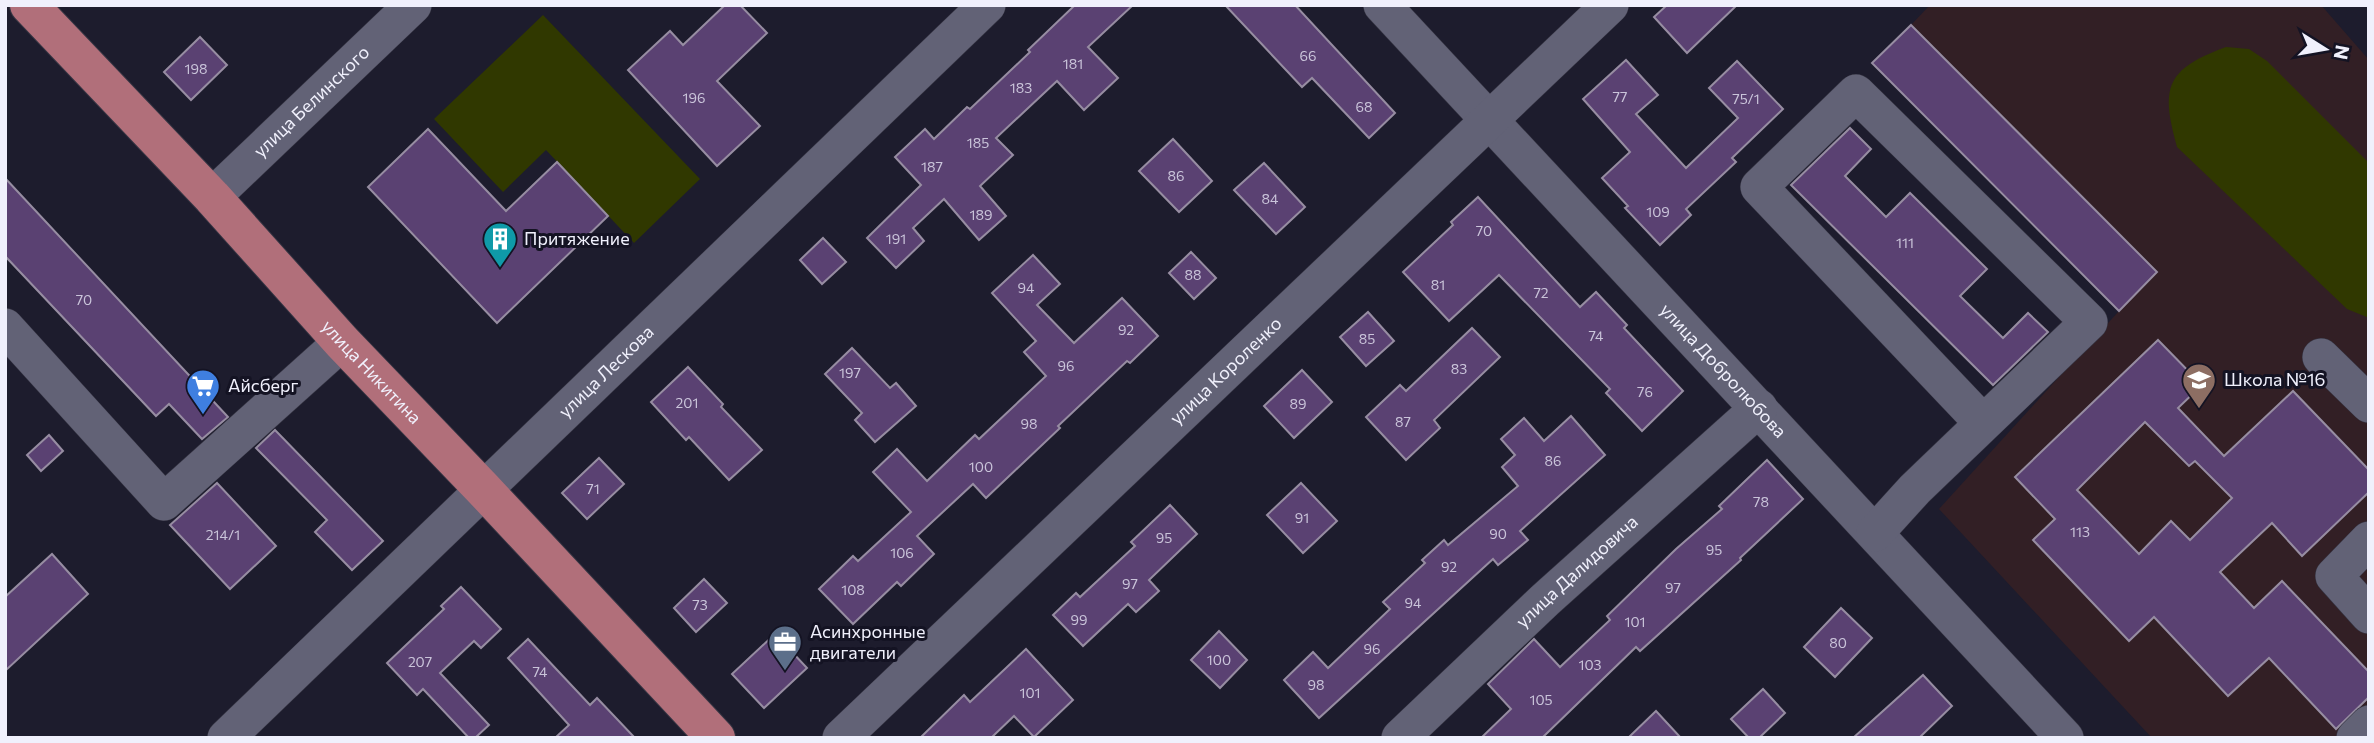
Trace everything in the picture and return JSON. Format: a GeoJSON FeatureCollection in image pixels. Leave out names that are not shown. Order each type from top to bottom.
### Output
{"type":"FeatureCollection","features":[{"type":"Feature","properties":{"kind":"main road","name":"улица Никитина"},"geometry":{"type":"LineString","coordinates":[[29,5],[212,197],[342,342],[484,489],[716,738]]}},
{"type":"Feature","properties":{"kind":"street","name":"улица Белинского"},"geometry":{"type":"LineString","coordinates":[[212,197],[413,5]]}},
{"type":"Feature","properties":{"kind":"street","name":"улица Лескова"},"geometry":{"type":"LineString","coordinates":[[226,738],[986,5]]}},
{"type":"Feature","properties":{"kind":"street","name":"улица Добролюбова"},"geometry":{"type":"LineString","coordinates":[[1382,5],[1875,533],[2044,731]]}},
{"type":"Feature","properties":{"kind":"street","name":"улица Короленко"},"geometry":{"type":"LineString","coordinates":[[841,738],[1610,5]]}},
{"type":"Feature","properties":{"kind":"street"},"geometry":{"type":"LineString","coordinates":[[1875,533],[1915,489],[2090,322],[1856,93],[1759,187],[1983,423]]}},
{"type":"Feature","properties":{"kind":"street"},"geometry":{"type":"LineString","coordinates":[[5,327],[164,502],[342,342]]}},
{"type":"Feature","properties":{"kind":"street"},"geometry":{"type":"LineString","coordinates":[[2321,357],[2369,404]]}},
{"type":"Feature","properties":{"kind":"street","name":"улица Далидовича"},"geometry":{"type":"LineString","coordinates":[[1400,738],[1545,600],[1759,408]]}},
{"type":"Feature","properties":{"kind":"street"},"geometry":{"type":"LineString","coordinates":[[2369,540],[2334,576],[2369,615]]}},
{"type":"Feature","properties":{"kind":"street"},"geometry":{"type":"LineString","coordinates":[[2355,738],[2369,724]]}},
{"type":"Feature","properties":{"kind":"shaded area","name":"Школа №16"},"geometry":{"type":"Polygon","coordinates":[[[1930,5],[2321,5],[2369,60],[2368,738],[2152,738],[1939,509],[2157,272],[1911,25],[1930,5]]]}},
{"type":"Feature","properties":{"kind":"green space"},"geometry":{"type":"Polygon","coordinates":[[[543,15],[700,179],[634,243],[546,150],[503,192],[434,119],[543,15]]]}},
{"type":"Feature","properties":{"kind":"green space"},"geometry":{"type":"Polygon","coordinates":[[[2226,47],[2249,49],[2267,61],[2369,163],[2369,318],[2347,309],[2177,147],[2169,109],[2169,95],[2173,83],[2180,72],[2191,63],[2226,47]]]}},
{"type":"Feature","properties":{"kind":"building"},"geometry":{"type":"Polygon","coordinates":[[[725,5],[740,5],[767,33],[717,81],[760,126],[717,166],[628,70],[670,31],[683,45],[725,5]]]}},
{"type":"Feature","properties":{"kind":"building"},"geometry":{"type":"Polygon","coordinates":[[[1075,5],[1133,5],[1088,47],[1118,78],[1084,110],[1057,81],[996,138],[1013,155],[980,186],[1006,216],[979,240],[944,199],[913,228],[924,241],[896,268],[867,238],[921,185],[895,157],[925,129],[934,139],[967,107],[970,109],[1075,5]]]}},
{"type":"Feature","properties":{"kind":"building"},"geometry":{"type":"Polygon","coordinates":[[[1225,5],[1295,5],[1395,113],[1369,138],[1312,78],[1302,87],[1225,5]]]}},
{"type":"Feature","properties":{"kind":"building"},"geometry":{"type":"Polygon","coordinates":[[[1667,5],[1737,5],[1687,53],[1654,17],[1667,5]]]}},
{"type":"Feature","properties":{"kind":"building"},"geometry":{"type":"Polygon","coordinates":[[[1911,25],[2157,272],[2119,311],[1872,63],[1911,25]]]}},
{"type":"Feature","properties":{"kind":"building"},"geometry":{"type":"Polygon","coordinates":[[[200,37],[227,65],[191,100],[164,72],[200,37]]]}},
{"type":"Feature","properties":{"kind":"building"},"geometry":{"type":"Polygon","coordinates":[[[1626,60],[1658,95],[1636,114],[1686,168],[1738,118],[1709,88],[1737,61],[1783,109],[1732,158],[1736,162],[1686,209],[1691,215],[1660,245],[1625,208],[1628,206],[1602,178],[1630,152],[1583,99],[1626,60]]]}},
{"type":"Feature","properties":{"kind":"building"},"geometry":{"type":"Polygon","coordinates":[[[1850,128],[1871,149],[1845,176],[1886,217],[1910,193],[1987,269],[1960,296],[2003,338],[2028,313],[2048,332],[1993,385],[1791,185],[1850,128]]]}},
{"type":"Feature","properties":{"kind":"building","name":"Притяжение"},"geometry":{"type":"Polygon","coordinates":[[[428,129],[506,211],[557,162],[608,216],[497,323],[368,187],[428,129]]]}},
{"type":"Feature","properties":{"kind":"building"},"geometry":{"type":"Polygon","coordinates":[[[1173,139],[1212,181],[1179,212],[1139,171],[1173,139]]]}},
{"type":"Feature","properties":{"kind":"building"},"geometry":{"type":"Polygon","coordinates":[[[1264,163],[1305,207],[1276,234],[1234,190],[1264,163]]]}},
{"type":"Feature","properties":{"kind":"building"},"geometry":{"type":"Polygon","coordinates":[[[5,178],[228,417],[202,439],[169,404],[156,416],[5,256],[5,178]]]}},
{"type":"Feature","properties":{"kind":"building"},"geometry":{"type":"Polygon","coordinates":[[[1478,197],[1580,307],[1596,292],[1627,325],[1624,328],[1683,391],[1642,431],[1606,393],[1610,389],[1499,275],[1449,321],[1403,272],[1453,225],[1451,222],[1478,197]]]}},
{"type":"Feature","properties":{"kind":"building"},"geometry":{"type":"Polygon","coordinates":[[[823,238],[846,262],[822,284],[800,260],[823,238]]]}},
{"type":"Feature","properties":{"kind":"building"},"geometry":{"type":"Polygon","coordinates":[[[1191,252],[1216,278],[1194,299],[1169,273],[1191,252]]]}},
{"type":"Feature","properties":{"kind":"building"},"geometry":{"type":"Polygon","coordinates":[[[1033,255],[1060,284],[1037,305],[1074,343],[1122,298],[1158,336],[1130,363],[1127,361],[986,498],[973,484],[917,536],[934,554],[901,586],[897,582],[853,624],[819,589],[853,556],[858,561],[911,512],[873,472],[897,449],[927,481],[975,435],[979,439],[1046,376],[1024,352],[1036,341],[992,293],[1033,255]]]}},
{"type":"Feature","properties":{"kind":"building"},"geometry":{"type":"Polygon","coordinates":[[[1368,312],[1394,341],[1366,366],[1340,337],[1368,312]]]}},
{"type":"Feature","properties":{"kind":"building"},"geometry":{"type":"Polygon","coordinates":[[[1472,328],[1500,357],[1434,420],[1440,428],[1406,460],[1366,417],[1400,385],[1406,391],[1472,328]]]}},
{"type":"Feature","properties":{"kind":"building"},"geometry":{"type":"Polygon","coordinates":[[[2158,340],[2202,385],[2178,408],[2224,456],[2293,391],[2369,470],[2369,492],[2302,556],[2272,523],[2220,572],[2254,608],[2282,581],[2369,672],[2369,697],[2336,729],[2269,658],[2228,696],[2154,617],[2129,641],[2033,540],[2055,519],[2015,477],[2158,340]],[[2145,422],[2077,490],[2139,554],[2171,521],[2190,540],[2232,498],[2195,461],[2189,466],[2145,422]]]}},
{"type":"Feature","properties":{"kind":"building"},"geometry":{"type":"Polygon","coordinates":[[[852,348],[890,388],[896,383],[916,406],[875,442],[855,420],[862,413],[825,374],[852,348]]]}},
{"type":"Feature","properties":{"kind":"building"},"geometry":{"type":"Polygon","coordinates":[[[688,367],[762,450],[729,480],[689,437],[686,440],[651,402],[688,367]]]}},
{"type":"Feature","properties":{"kind":"building"},"geometry":{"type":"Polygon","coordinates":[[[1302,370],[1332,402],[1294,438],[1264,406],[1302,370]]]}},
{"type":"Feature","properties":{"kind":"building"},"geometry":{"type":"Polygon","coordinates":[[[1571,416],[1605,455],[1520,531],[1528,540],[1498,565],[1493,559],[1319,718],[1284,680],[1313,652],[1328,668],[1390,609],[1383,602],[1425,563],[1422,560],[1444,540],[1448,545],[1518,486],[1502,467],[1515,455],[1501,439],[1524,418],[1544,441],[1571,416]]]}},
{"type":"Feature","properties":{"kind":"building"},"geometry":{"type":"Polygon","coordinates":[[[275,430],[383,541],[352,570],[315,532],[327,520],[256,448],[275,430]]]}},
{"type":"Feature","properties":{"kind":"building"},"geometry":{"type":"Polygon","coordinates":[[[49,435],[63,451],[41,471],[27,455],[49,435]]]}},
{"type":"Feature","properties":{"kind":"building"},"geometry":{"type":"Polygon","coordinates":[[[599,458],[624,484],[587,519],[562,493],[599,458]]]}},
{"type":"Feature","properties":{"kind":"building"},"geometry":{"type":"Polygon","coordinates":[[[1767,460],[1803,499],[1740,558],[1741,560],[1640,651],[1636,647],[1542,738],[1481,738],[1511,709],[1488,684],[1534,639],[1560,667],[1610,620],[1607,616],[1722,509],[1719,506],[1767,460]]]}},
{"type":"Feature","properties":{"kind":"building"},"geometry":{"type":"Polygon","coordinates":[[[217,483],[276,546],[230,589],[170,525],[217,483]]]}},
{"type":"Feature","properties":{"kind":"building"},"geometry":{"type":"Polygon","coordinates":[[[1301,483],[1337,521],[1303,553],[1267,515],[1301,483]]]}},
{"type":"Feature","properties":{"kind":"building"},"geometry":{"type":"Polygon","coordinates":[[[1170,505],[1197,534],[1149,580],[1159,591],[1136,612],[1128,604],[1083,646],[1053,615],[1076,593],[1080,597],[1135,546],[1131,542],[1170,505]]]}},
{"type":"Feature","properties":{"kind":"building"},"geometry":{"type":"Polygon","coordinates":[[[52,554],[88,594],[5,671],[5,597],[52,554]]]}},
{"type":"Feature","properties":{"kind":"building"},"geometry":{"type":"Polygon","coordinates":[[[704,579],[727,603],[696,632],[674,608],[704,579]]]}},
{"type":"Feature","properties":{"kind":"building"},"geometry":{"type":"Polygon","coordinates":[[[461,587],[501,629],[481,648],[474,641],[440,673],[489,725],[475,738],[469,738],[423,689],[417,695],[387,663],[444,609],[441,606],[461,587]]]}},
{"type":"Feature","properties":{"kind":"building"},"geometry":{"type":"Polygon","coordinates":[[[1841,608],[1872,638],[1835,677],[1804,647],[1841,608]]]}},
{"type":"Feature","properties":{"kind":"building"},"geometry":{"type":"Polygon","coordinates":[[[1219,631],[1247,660],[1220,688],[1191,660],[1219,631]]]}},
{"type":"Feature","properties":{"kind":"building"},"geometry":{"type":"Polygon","coordinates":[[[775,634],[807,668],[764,708],[732,674],[775,634]]]}},
{"type":"Feature","properties":{"kind":"building"},"geometry":{"type":"Polygon","coordinates":[[[528,639],[590,705],[597,698],[635,738],[555,738],[569,725],[508,658],[528,639]]]}},
{"type":"Feature","properties":{"kind":"building"},"geometry":{"type":"Polygon","coordinates":[[[1026,649],[1073,700],[1034,737],[1014,716],[991,738],[920,738],[964,695],[970,702],[1026,649]]]}},
{"type":"Feature","properties":{"kind":"building"},"geometry":{"type":"Polygon","coordinates":[[[1923,675],[1952,706],[1919,738],[1853,738],[1923,675]]]}},
{"type":"Feature","properties":{"kind":"building"},"geometry":{"type":"Polygon","coordinates":[[[1763,689],[1785,713],[1759,738],[1749,738],[1731,719],[1763,689]]]}},
{"type":"Feature","properties":{"kind":"building"},"geometry":{"type":"Polygon","coordinates":[[[1656,711],[1681,738],[1628,738],[1656,711]]]}},
{"type":"Feature","properties":{"kind":"place","name":"Притяжение"},"geometry":{"type":"Point","coordinates":[500,269]}},
{"type":"Feature","properties":{"kind":"place","name":"Школа №16"},"geometry":{"type":"Point","coordinates":[2199,410]}},
{"type":"Feature","properties":{"kind":"place","name":"Айсберг"},"geometry":{"type":"Point","coordinates":[203,416]}},
{"type":"Feature","properties":{"kind":"place","name":"Асинхронные двигатели"},"geometry":{"type":"Point","coordinates":[785,672]}}]}
